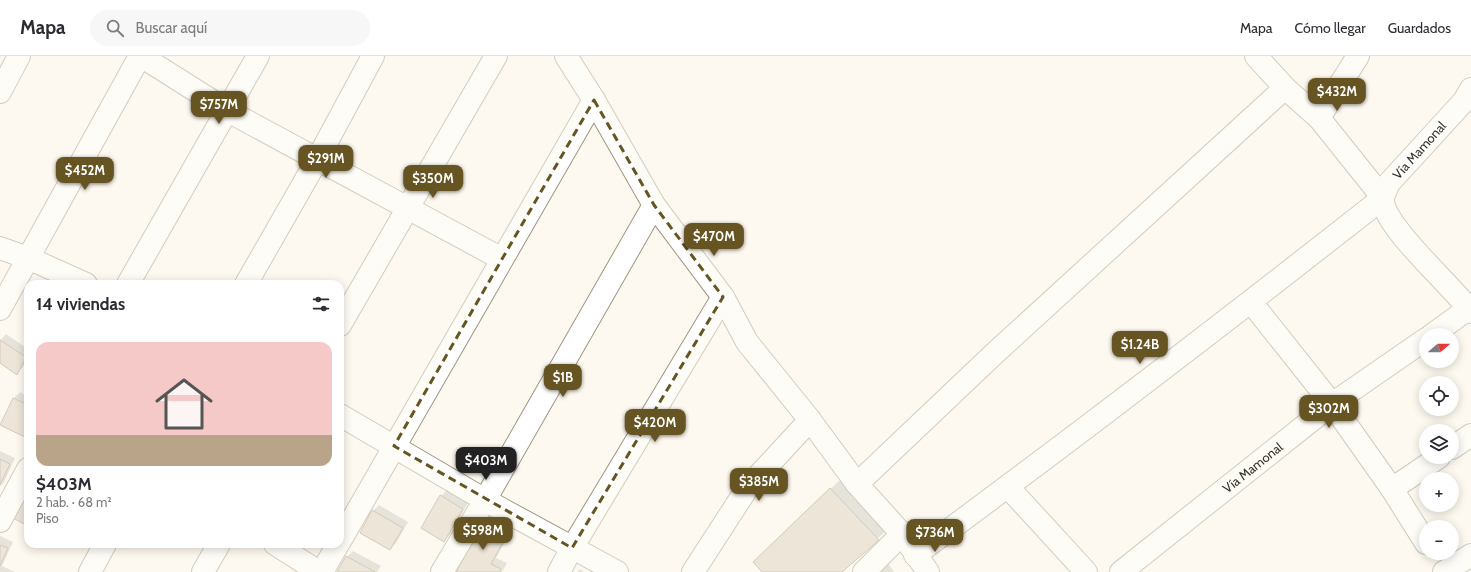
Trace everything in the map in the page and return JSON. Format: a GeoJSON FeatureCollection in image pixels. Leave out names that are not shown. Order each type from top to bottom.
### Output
{"type":"FeatureCollection","features":[{"type":"Feature","properties":{"kind":"street"},"geometry":{"type":"LineString","coordinates":[[0,92],[19,56]]}},
{"type":"Feature","properties":{"kind":"street"},"geometry":{"type":"LineString","coordinates":[[0,309],[140,56],[228,111],[502,259]]}},
{"type":"Feature","properties":{"kind":"street"},"geometry":{"type":"LineString","coordinates":[[130,280],[258,56]]}},
{"type":"Feature","properties":{"kind":"street"},"geometry":{"type":"LineString","coordinates":[[248,280],[317,160],[373,56]]}},
{"type":"Feature","properties":{"kind":"street"},"geometry":{"type":"LineString","coordinates":[[344,318],[496,56]]}},
{"type":"Feature","properties":{"kind":"street"},"geometry":{"type":"LineString","coordinates":[[566,56],[594,100],[654,205],[723,297],[747,342],[810,420],[857,484],[902,534],[928,572]]}},
{"type":"Feature","properties":{"kind":"street"},"geometry":{"type":"LineString","coordinates":[[1256,56],[1285,88],[1319,118],[1383,198],[1389,216],[1402,235],[1470,309],[1442,328]]}},
{"type":"Feature","properties":{"kind":"street"},"geometry":{"type":"LineString","coordinates":[[1319,118],[1358,56]]}},
{"type":"Feature","properties":{"kind":"street"},"geometry":{"type":"LineString","coordinates":[[857,484],[996,353],[1285,88]]}},
{"type":"Feature","properties":{"kind":"street","name":"Vía Mamonal"},"geometry":{"type":"LineString","coordinates":[[1383,198],[1392,179],[1469,99]]}},
{"type":"Feature","properties":{"kind":"street"},"geometry":{"type":"LineString","coordinates":[[344,534],[594,100]]}},
{"type":"Feature","properties":{"kind":"street"},"geometry":{"type":"LineString","coordinates":[[915,555],[1008,487],[1251,302],[1383,198]]}},
{"type":"Feature","properties":{"kind":"street"},"geometry":{"type":"LineString","coordinates":[[442,572],[485,500],[654,205]]}},
{"type":"Feature","properties":{"kind":"street"},"geometry":{"type":"LineString","coordinates":[[0,248],[28,258],[77,280]]}},
{"type":"Feature","properties":{"kind":"street"},"geometry":{"type":"LineString","coordinates":[[559,572],[723,297]]}},
{"type":"Feature","properties":{"kind":"street"},"geometry":{"type":"LineString","coordinates":[[1251,302],[1332,404],[1392,488],[1419,531]]}},
{"type":"Feature","properties":{"kind":"street","name":"Vía Mamonal"},"geometry":{"type":"LineString","coordinates":[[1120,572],[1332,404],[1419,344]]}},
{"type":"Feature","properties":{"kind":"street"},"geometry":{"type":"LineString","coordinates":[[344,418],[485,500],[617,572]]}},
{"type":"Feature","properties":{"kind":"street"},"geometry":{"type":"LineString","coordinates":[[693,572],[748,487],[810,420]]}},
{"type":"Feature","properties":{"kind":"street"},"geometry":{"type":"LineString","coordinates":[[1459,443],[1471,435]]}},
{"type":"Feature","properties":{"kind":"street"},"geometry":{"type":"LineString","coordinates":[[1392,488],[1428,464]]}},
{"type":"Feature","properties":{"kind":"street"},"geometry":{"type":"LineString","coordinates":[[0,521],[24,476]]}},
{"type":"Feature","properties":{"kind":"street"},"geometry":{"type":"LineString","coordinates":[[1008,487],[1086,572]]}},
{"type":"Feature","properties":{"kind":"street"},"geometry":{"type":"LineString","coordinates":[[864,572],[902,534]]}},
{"type":"Feature","properties":{"kind":"street"},"geometry":{"type":"LineString","coordinates":[[90,572],[103,548]]}},
{"type":"Feature","properties":{"kind":"street"},"geometry":{"type":"LineString","coordinates":[[203,572],[217,548]]}},
{"type":"Feature","properties":{"kind":"street"},"geometry":{"type":"LineString","coordinates":[[281,548],[319,572]]}},
{"type":"Feature","properties":{"kind":"street"},"geometry":{"type":"LineString","coordinates":[[322,572],[336,548]]}},
{"type":"Feature","properties":{"kind":"street"},"geometry":{"type":"LineString","coordinates":[[1437,560],[1445,572],[1471,555]]}},
{"type":"Feature","properties":{"kind":"highlighted area"},"geometry":{"type":"Polygon","coordinates":[[[594,100],[654,205],[723,297],[572,548],[394,446],[594,100]]]}},
{"type":"Feature","properties":{"kind":"building"},"geometry":{"type":"Polygon","coordinates":[[[0,340],[24,356],[24,361],[17,375],[0,363],[0,340]]]}},
{"type":"Feature","properties":{"kind":"building"},"geometry":{"type":"Polygon","coordinates":[[[13,398],[24,403],[24,437],[0,425],[13,398]]]}},
{"type":"Feature","properties":{"kind":"building"},"geometry":{"type":"Polygon","coordinates":[[[0,459],[10,464],[0,485],[0,459]]]}},
{"type":"Feature","properties":{"kind":"building"},"geometry":{"type":"Polygon","coordinates":[[[830,488],[879,540],[842,572],[762,572],[753,562],[830,488]]]}},
{"type":"Feature","properties":{"kind":"building"},"geometry":{"type":"Polygon","coordinates":[[[22,490],[24,491],[24,524],[9,516],[22,490]]]}},
{"type":"Feature","properties":{"kind":"building"},"geometry":{"type":"Polygon","coordinates":[[[440,495],[463,509],[444,542],[421,528],[440,495]]]}},
{"type":"Feature","properties":{"kind":"building"},"geometry":{"type":"Polygon","coordinates":[[[372,510],[403,528],[390,550],[360,533],[372,510]]]}},
{"type":"Feature","properties":{"kind":"building"},"geometry":{"type":"Polygon","coordinates":[[[483,522],[507,535],[491,564],[501,569],[500,572],[456,572],[483,522]]]}},
{"type":"Feature","properties":{"kind":"building"},"geometry":{"type":"Polygon","coordinates":[[[0,545],[8,548],[0,566],[0,545]]]}},
{"type":"Feature","properties":{"kind":"building"},"geometry":{"type":"Polygon","coordinates":[[[346,556],[375,572],[337,572],[346,556]]]}}]}
